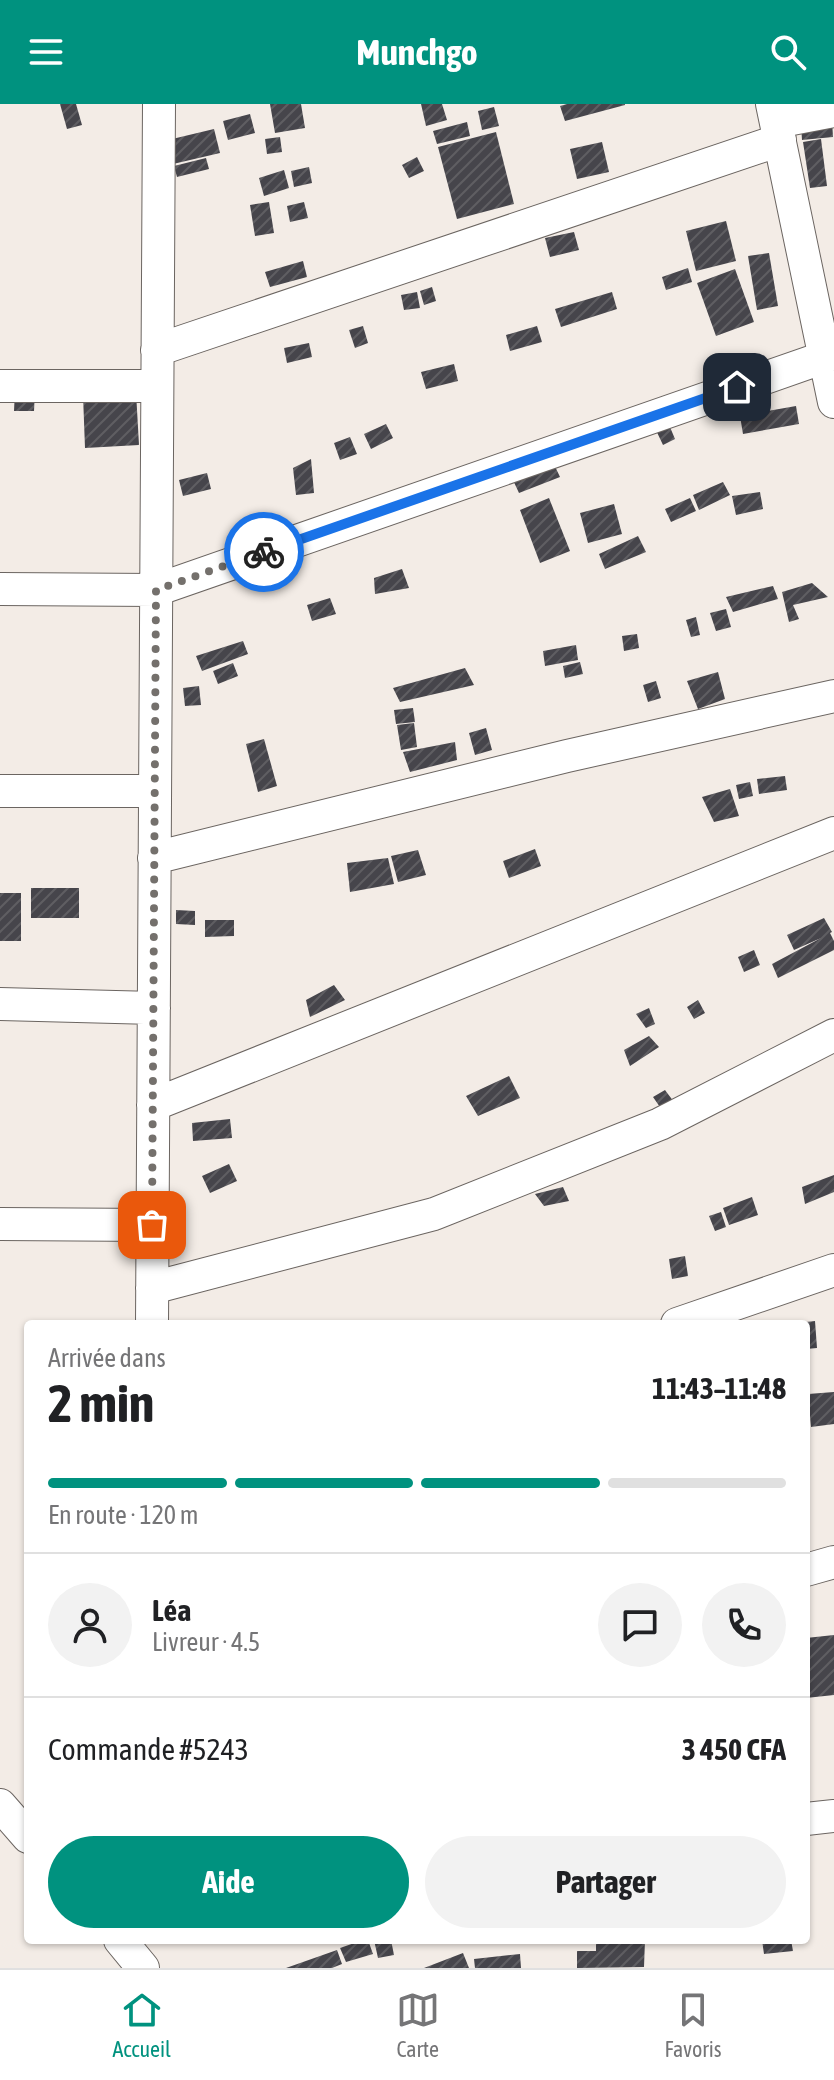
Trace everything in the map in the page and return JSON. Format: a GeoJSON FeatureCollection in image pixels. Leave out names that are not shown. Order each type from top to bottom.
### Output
{"type":"FeatureCollection","features":[{"type":"Feature","properties":{"kind":"street"},"geometry":{"type":"LineString","coordinates":[[152,1320],[159,104]]}},
{"type":"Feature","properties":{"kind":"street"},"geometry":{"type":"LineString","coordinates":[[157,350],[776,122],[834,111]]}},
{"type":"Feature","properties":{"kind":"street"},"geometry":{"type":"LineString","coordinates":[[776,122],[826,337],[834,402]]}},
{"type":"Feature","properties":{"kind":"street"},"geometry":{"type":"LineString","coordinates":[[0,589],[156,590],[826,337]]}},
{"type":"Feature","properties":{"kind":"street"},"geometry":{"type":"LineString","coordinates":[[0,386],[157,386]]}},
{"type":"Feature","properties":{"kind":"street"},"geometry":{"type":"LineString","coordinates":[[154,858],[567,756],[834,696]]}},
{"type":"Feature","properties":{"kind":"street"},"geometry":{"type":"LineString","coordinates":[[0,791],[155,791]]}},
{"type":"Feature","properties":{"kind":"street"},"geometry":{"type":"LineString","coordinates":[[153,1105],[834,833]]}},
{"type":"Feature","properties":{"kind":"street"},"geometry":{"type":"LineString","coordinates":[[0,1004],[154,1008]]}},
{"type":"Feature","properties":{"kind":"street"},"geometry":{"type":"LineString","coordinates":[[152,1288],[434,1214],[660,1124],[834,1035]]}},
{"type":"Feature","properties":{"kind":"street"},"geometry":{"type":"LineString","coordinates":[[0,1224],[152,1225]]}},
{"type":"Feature","properties":{"kind":"street"},"geometry":{"type":"LineString","coordinates":[[689,1320],[834,1270]]}},
{"type":"Feature","properties":{"kind":"street"},"geometry":{"type":"LineString","coordinates":[[810,1569],[834,1562]]}},
{"type":"Feature","properties":{"kind":"street"},"geometry":{"type":"LineString","coordinates":[[11,1807],[24,1830]]}},
{"type":"Feature","properties":{"kind":"street"},"geometry":{"type":"LineString","coordinates":[[810,1819],[834,1816]]}},
{"type":"Feature","properties":{"kind":"street"},"geometry":{"type":"LineString","coordinates":[[124,1944],[146,1968]]}},
{"type":"Feature","properties":{"kind":"street"},"geometry":{"type":"LineString","coordinates":[[146,1968],[148,1944]]}},
{"type":"Feature","properties":{"kind":"building"},"geometry":{"type":"Polygon","coordinates":[[[60,104],[76,104],[82,125],[67,129],[60,104]]]}},
{"type":"Feature","properties":{"kind":"building"},"geometry":{"type":"Polygon","coordinates":[[[270,104],[301,104],[305,128],[275,133],[270,104]]]}},
{"type":"Feature","properties":{"kind":"building"},"geometry":{"type":"Polygon","coordinates":[[[421,104],[442,104],[447,120],[426,126],[421,104]]]}},
{"type":"Feature","properties":{"kind":"building"},"geometry":{"type":"Polygon","coordinates":[[[625,105],[565,121],[560,106],[625,105]]]}},
{"type":"Feature","properties":{"kind":"building"},"geometry":{"type":"Polygon","coordinates":[[[494,107],[499,126],[482,130],[478,111],[494,107]]]}},
{"type":"Feature","properties":{"kind":"building"},"geometry":{"type":"Polygon","coordinates":[[[250,114],[255,133],[228,140],[223,121],[250,114]]]}},
{"type":"Feature","properties":{"kind":"building"},"geometry":{"type":"Polygon","coordinates":[[[832,121],[833,137],[802,140],[801,124],[832,121]]]}},
{"type":"Feature","properties":{"kind":"building"},"geometry":{"type":"Polygon","coordinates":[[[467,122],[470,136],[437,144],[433,131],[467,122]]]}},
{"type":"Feature","properties":{"kind":"building"},"geometry":{"type":"Polygon","coordinates":[[[214,129],[220,153],[173,164],[168,140],[214,129]]]}},
{"type":"Feature","properties":{"kind":"building"},"geometry":{"type":"Polygon","coordinates":[[[496,132],[514,204],[457,219],[438,147],[496,132]]]}},
{"type":"Feature","properties":{"kind":"building"},"geometry":{"type":"Polygon","coordinates":[[[280,137],[282,152],[267,154],[265,139],[280,137]]]}},
{"type":"Feature","properties":{"kind":"building"},"geometry":{"type":"Polygon","coordinates":[[[821,139],[827,186],[810,188],[803,142],[821,139]]]}},
{"type":"Feature","properties":{"kind":"building"},"geometry":{"type":"Polygon","coordinates":[[[602,142],[609,172],[577,179],[570,149],[602,142]]]}},
{"type":"Feature","properties":{"kind":"building"},"geometry":{"type":"Polygon","coordinates":[[[417,157],[424,171],[409,178],[402,165],[417,157]]]}},
{"type":"Feature","properties":{"kind":"building"},"geometry":{"type":"Polygon","coordinates":[[[206,158],[209,169],[177,177],[174,166],[206,158]]]}},
{"type":"Feature","properties":{"kind":"building"},"geometry":{"type":"Polygon","coordinates":[[[309,167],[312,183],[294,187],[291,171],[309,167]]]}},
{"type":"Feature","properties":{"kind":"building"},"geometry":{"type":"Polygon","coordinates":[[[284,170],[289,188],[264,196],[259,178],[284,170]]]}},
{"type":"Feature","properties":{"kind":"building"},"geometry":{"type":"Polygon","coordinates":[[[269,202],[274,233],[255,236],[250,205],[269,202]]]}},
{"type":"Feature","properties":{"kind":"building"},"geometry":{"type":"Polygon","coordinates":[[[304,202],[308,218],[290,222],[287,206],[304,202]]]}},
{"type":"Feature","properties":{"kind":"building"},"geometry":{"type":"Polygon","coordinates":[[[726,221],[736,261],[696,271],[686,231],[726,221]]]}},
{"type":"Feature","properties":{"kind":"building"},"geometry":{"type":"Polygon","coordinates":[[[574,232],[579,250],[550,257],[545,238],[574,232]]]}},
{"type":"Feature","properties":{"kind":"building"},"geometry":{"type":"Polygon","coordinates":[[[769,253],[778,306],[757,310],[748,256],[769,253]]]}},
{"type":"Feature","properties":{"kind":"building"},"geometry":{"type":"Polygon","coordinates":[[[303,261],[307,277],[270,287],[265,272],[303,261]]]}},
{"type":"Feature","properties":{"kind":"building"},"geometry":{"type":"Polygon","coordinates":[[[688,268],[692,282],[666,290],[662,277],[688,268]]]}},
{"type":"Feature","properties":{"kind":"building"},"geometry":{"type":"Polygon","coordinates":[[[735,269],[754,322],[716,336],[697,283],[735,269]]]}},
{"type":"Feature","properties":{"kind":"building"},"geometry":{"type":"Polygon","coordinates":[[[432,287],[436,301],[424,305],[420,291],[432,287]]]}},
{"type":"Feature","properties":{"kind":"building"},"geometry":{"type":"Polygon","coordinates":[[[417,292],[420,308],[404,310],[401,295],[417,292]]]}},
{"type":"Feature","properties":{"kind":"building"},"geometry":{"type":"Polygon","coordinates":[[[612,292],[617,309],[561,327],[555,309],[612,292]]]}},
{"type":"Feature","properties":{"kind":"building"},"geometry":{"type":"Polygon","coordinates":[[[363,326],[368,343],[355,348],[349,330],[363,326]]]}},
{"type":"Feature","properties":{"kind":"building"},"geometry":{"type":"Polygon","coordinates":[[[537,326],[542,342],[510,351],[506,335],[537,326]]]}},
{"type":"Feature","properties":{"kind":"building"},"geometry":{"type":"Polygon","coordinates":[[[309,343],[312,357],[287,363],[284,348],[309,343]]]}},
{"type":"Feature","properties":{"kind":"building"},"geometry":{"type":"Polygon","coordinates":[[[454,364],[458,381],[426,389],[421,372],[454,364]]]}},
{"type":"Feature","properties":{"kind":"building"},"geometry":{"type":"Polygon","coordinates":[[[15,390],[35,391],[34,411],[14,411],[15,390]]]}},
{"type":"Feature","properties":{"kind":"building"},"geometry":{"type":"Polygon","coordinates":[[[136,392],[139,445],[85,448],[83,395],[136,392]]]}},
{"type":"Feature","properties":{"kind":"building"},"geometry":{"type":"Polygon","coordinates":[[[796,406],[799,424],[743,434],[740,416],[796,406]]]}},
{"type":"Feature","properties":{"kind":"building"},"geometry":{"type":"Polygon","coordinates":[[[667,420],[675,439],[663,445],[654,426],[667,420]]]}},
{"type":"Feature","properties":{"kind":"building"},"geometry":{"type":"Polygon","coordinates":[[[386,424],[393,438],[371,449],[364,434],[386,424]]]}},
{"type":"Feature","properties":{"kind":"building"},"geometry":{"type":"Polygon","coordinates":[[[350,437],[357,454],[340,460],[334,443],[350,437]]]}},
{"type":"Feature","properties":{"kind":"building"},"geometry":{"type":"Polygon","coordinates":[[[311,459],[314,493],[296,495],[293,468],[311,459]]]}},
{"type":"Feature","properties":{"kind":"building"},"geometry":{"type":"Polygon","coordinates":[[[553,462],[560,477],[519,493],[512,478],[553,462]]]}},
{"type":"Feature","properties":{"kind":"building"},"geometry":{"type":"Polygon","coordinates":[[[207,473],[211,489],[183,496],[179,480],[207,473]]]}},
{"type":"Feature","properties":{"kind":"building"},"geometry":{"type":"Polygon","coordinates":[[[723,482],[730,495],[699,510],[693,495],[723,482]]]}},
{"type":"Feature","properties":{"kind":"building"},"geometry":{"type":"Polygon","coordinates":[[[760,492],[763,509],[736,515],[732,496],[760,492]]]}},
{"type":"Feature","properties":{"kind":"building"},"geometry":{"type":"Polygon","coordinates":[[[549,498],[570,551],[540,563],[520,510],[549,498]]]}},
{"type":"Feature","properties":{"kind":"building"},"geometry":{"type":"Polygon","coordinates":[[[690,498],[696,511],[671,522],[665,509],[690,498]]]}},
{"type":"Feature","properties":{"kind":"building"},"geometry":{"type":"Polygon","coordinates":[[[614,504],[622,534],[588,543],[580,513],[614,504]]]}},
{"type":"Feature","properties":{"kind":"building"},"geometry":{"type":"Polygon","coordinates":[[[638,536],[646,552],[605,569],[599,554],[638,536]]]}},
{"type":"Feature","properties":{"kind":"building"},"geometry":{"type":"Polygon","coordinates":[[[402,569],[409,588],[375,594],[374,578],[402,569]]]}},
{"type":"Feature","properties":{"kind":"building"},"geometry":{"type":"Polygon","coordinates":[[[812,583],[828,597],[793,605],[799,619],[789,622],[782,592],[812,583]]]}},
{"type":"Feature","properties":{"kind":"building"},"geometry":{"type":"Polygon","coordinates":[[[773,586],[778,599],[733,612],[726,597],[773,586]]]}},
{"type":"Feature","properties":{"kind":"building"},"geometry":{"type":"Polygon","coordinates":[[[330,598],[336,614],[312,621],[307,605],[330,598]]]}},
{"type":"Feature","properties":{"kind":"building"},"geometry":{"type":"Polygon","coordinates":[[[726,609],[731,627],[716,631],[710,613],[726,609]]]}},
{"type":"Feature","properties":{"kind":"building"},"geometry":{"type":"Polygon","coordinates":[[[696,617],[700,635],[691,637],[686,620],[696,617]]]}},
{"type":"Feature","properties":{"kind":"building"},"geometry":{"type":"Polygon","coordinates":[[[637,634],[639,648],[624,651],[622,636],[637,634]]]}},
{"type":"Feature","properties":{"kind":"building"},"geometry":{"type":"Polygon","coordinates":[[[243,641],[248,654],[202,671],[196,656],[243,641]]]}},
{"type":"Feature","properties":{"kind":"building"},"geometry":{"type":"Polygon","coordinates":[[[576,645],[578,660],[545,666],[543,651],[576,645]]]}},
{"type":"Feature","properties":{"kind":"building"},"geometry":{"type":"Polygon","coordinates":[[[580,662],[583,674],[565,678],[563,666],[580,662]]]}},
{"type":"Feature","properties":{"kind":"building"},"geometry":{"type":"Polygon","coordinates":[[[233,663],[238,676],[218,684],[213,671],[233,663]]]}},
{"type":"Feature","properties":{"kind":"building"},"geometry":{"type":"Polygon","coordinates":[[[465,668],[474,685],[400,702],[393,688],[465,668]]]}},
{"type":"Feature","properties":{"kind":"building"},"geometry":{"type":"Polygon","coordinates":[[[718,672],[725,699],[698,709],[687,681],[718,672]]]}},
{"type":"Feature","properties":{"kind":"building"},"geometry":{"type":"Polygon","coordinates":[[[656,681],[661,698],[648,702],[643,685],[656,681]]]}},
{"type":"Feature","properties":{"kind":"building"},"geometry":{"type":"Polygon","coordinates":[[[199,686],[201,705],[185,706],[183,688],[199,686]]]}},
{"type":"Feature","properties":{"kind":"building"},"geometry":{"type":"Polygon","coordinates":[[[413,708],[415,722],[396,724],[394,710],[413,708]]]}},
{"type":"Feature","properties":{"kind":"building"},"geometry":{"type":"Polygon","coordinates":[[[414,723],[417,747],[401,750],[397,725],[414,723]]]}},
{"type":"Feature","properties":{"kind":"building"},"geometry":{"type":"Polygon","coordinates":[[[486,728],[492,750],[475,755],[469,733],[486,728]]]}},
{"type":"Feature","properties":{"kind":"building"},"geometry":{"type":"Polygon","coordinates":[[[264,739],[277,786],[258,792],[246,744],[264,739]]]}},
{"type":"Feature","properties":{"kind":"building"},"geometry":{"type":"Polygon","coordinates":[[[455,742],[457,760],[410,772],[403,752],[455,742]]]}},
{"type":"Feature","properties":{"kind":"building"},"geometry":{"type":"Polygon","coordinates":[[[785,776],[787,790],[759,794],[757,779],[785,776]]]}},
{"type":"Feature","properties":{"kind":"building"},"geometry":{"type":"Polygon","coordinates":[[[750,782],[753,796],[739,799],[736,785],[750,782]]]}},
{"type":"Feature","properties":{"kind":"building"},"geometry":{"type":"Polygon","coordinates":[[[730,789],[739,816],[714,822],[702,797],[730,789]]]}},
{"type":"Feature","properties":{"kind":"building"},"geometry":{"type":"Polygon","coordinates":[[[535,849],[541,866],[509,878],[503,861],[535,849]]]}},
{"type":"Feature","properties":{"kind":"building"},"geometry":{"type":"Polygon","coordinates":[[[418,850],[426,875],[398,882],[391,856],[418,850]]]}},
{"type":"Feature","properties":{"kind":"building"},"geometry":{"type":"Polygon","coordinates":[[[388,858],[394,884],[350,892],[347,863],[388,858]]]}},
{"type":"Feature","properties":{"kind":"building"},"geometry":{"type":"Polygon","coordinates":[[[31,888],[79,888],[79,918],[31,918],[31,888]]]}},
{"type":"Feature","properties":{"kind":"building"},"geometry":{"type":"Polygon","coordinates":[[[0,893],[21,893],[21,941],[0,941],[0,893]]]}},
{"type":"Feature","properties":{"kind":"building"},"geometry":{"type":"Polygon","coordinates":[[[176,910],[195,911],[195,925],[176,924],[176,910]]]}},
{"type":"Feature","properties":{"kind":"building"},"geometry":{"type":"Polygon","coordinates":[[[824,918],[832,932],[834,950],[778,978],[772,964],[821,938],[794,950],[787,935],[824,918]]]}},
{"type":"Feature","properties":{"kind":"building"},"geometry":{"type":"Polygon","coordinates":[[[205,920],[234,920],[234,936],[205,937],[205,920]]]}},
{"type":"Feature","properties":{"kind":"building"},"geometry":{"type":"Polygon","coordinates":[[[754,950],[760,965],[744,972],[738,957],[754,950]]]}},
{"type":"Feature","properties":{"kind":"building"},"geometry":{"type":"Polygon","coordinates":[[[334,985],[345,1000],[310,1017],[306,1000],[334,985]]]}},
{"type":"Feature","properties":{"kind":"building"},"geometry":{"type":"Polygon","coordinates":[[[698,1000],[705,1013],[694,1019],[687,1007],[698,1000]]]}},
{"type":"Feature","properties":{"kind":"building"},"geometry":{"type":"Polygon","coordinates":[[[649,1008],[655,1024],[646,1028],[636,1014],[649,1008]]]}},
{"type":"Feature","properties":{"kind":"building"},"geometry":{"type":"Polygon","coordinates":[[[649,1036],[659,1047],[630,1066],[624,1050],[649,1036]]]}},
{"type":"Feature","properties":{"kind":"building"},"geometry":{"type":"Polygon","coordinates":[[[509,1076],[520,1098],[478,1116],[466,1096],[509,1076]]]}},
{"type":"Feature","properties":{"kind":"building"},"geometry":{"type":"Polygon","coordinates":[[[665,1090],[674,1102],[662,1110],[653,1097],[665,1090]]]}},
{"type":"Feature","properties":{"kind":"building"},"geometry":{"type":"Polygon","coordinates":[[[230,1119],[232,1138],[193,1141],[192,1123],[230,1119]]]}},
{"type":"Feature","properties":{"kind":"building"},"geometry":{"type":"Polygon","coordinates":[[[229,1164],[237,1181],[210,1193],[202,1176],[229,1164]]]}},
{"type":"Feature","properties":{"kind":"building"},"geometry":{"type":"Polygon","coordinates":[[[834,1175],[834,1192],[805,1204],[802,1187],[834,1175]]]}},
{"type":"Feature","properties":{"kind":"building"},"geometry":{"type":"Polygon","coordinates":[[[563,1187],[569,1201],[544,1206],[535,1194],[563,1187]]]}},
{"type":"Feature","properties":{"kind":"building"},"geometry":{"type":"Polygon","coordinates":[[[752,1197],[758,1215],[729,1225],[723,1208],[752,1197]]]}},
{"type":"Feature","properties":{"kind":"building"},"geometry":{"type":"Polygon","coordinates":[[[721,1212],[726,1227],[715,1231],[709,1216],[721,1212]]]}},
{"type":"Feature","properties":{"kind":"building"},"geometry":{"type":"Polygon","coordinates":[[[685,1256],[688,1276],[672,1279],[669,1259],[685,1256]]]}},
{"type":"Feature","properties":{"kind":"building"},"geometry":{"type":"Polygon","coordinates":[[[815,1321],[817,1348],[810,1349],[810,1322],[815,1321]]]}},
{"type":"Feature","properties":{"kind":"building"},"geometry":{"type":"Polygon","coordinates":[[[834,1392],[834,1424],[811,1427],[810,1394],[834,1392]]]}},
{"type":"Feature","properties":{"kind":"building"},"geometry":{"type":"Polygon","coordinates":[[[834,1635],[834,1695],[810,1698],[810,1638],[834,1635]]]}},
{"type":"Feature","properties":{"kind":"building"},"geometry":{"type":"Polygon","coordinates":[[[352,1944],[369,1944],[373,1954],[346,1962],[340,1948],[352,1944]]]}},
{"type":"Feature","properties":{"kind":"building"},"geometry":{"type":"Polygon","coordinates":[[[375,1944],[392,1944],[394,1955],[378,1958],[375,1944]]]}},
{"type":"Feature","properties":{"kind":"building"},"geometry":{"type":"Polygon","coordinates":[[[596,1944],[645,1944],[644,1967],[577,1968],[577,1951],[596,1951],[596,1944]]]}},
{"type":"Feature","properties":{"kind":"building"},"geometry":{"type":"Polygon","coordinates":[[[763,1944],[792,1944],[793,1951],[764,1954],[763,1944]]]}},
{"type":"Feature","properties":{"kind":"building"},"geometry":{"type":"Polygon","coordinates":[[[337,1950],[342,1964],[332,1968],[286,1968],[337,1950]]]}},
{"type":"Feature","properties":{"kind":"building"},"geometry":{"type":"Polygon","coordinates":[[[463,1953],[469,1968],[424,1968],[463,1953]]]}},
{"type":"Feature","properties":{"kind":"building"},"geometry":{"type":"Polygon","coordinates":[[[520,1954],[521,1968],[475,1968],[474,1959],[520,1954]]]}},
{"type":"Feature","properties":{"kind":"way so far"},"geometry":{"type":"LineString","coordinates":[[152,1225],[156,590],[264,552]]}},
{"type":"Feature","properties":{"kind":"route"},"geometry":{"type":"LineString","coordinates":[[264,552],[737,387]]}}]}
